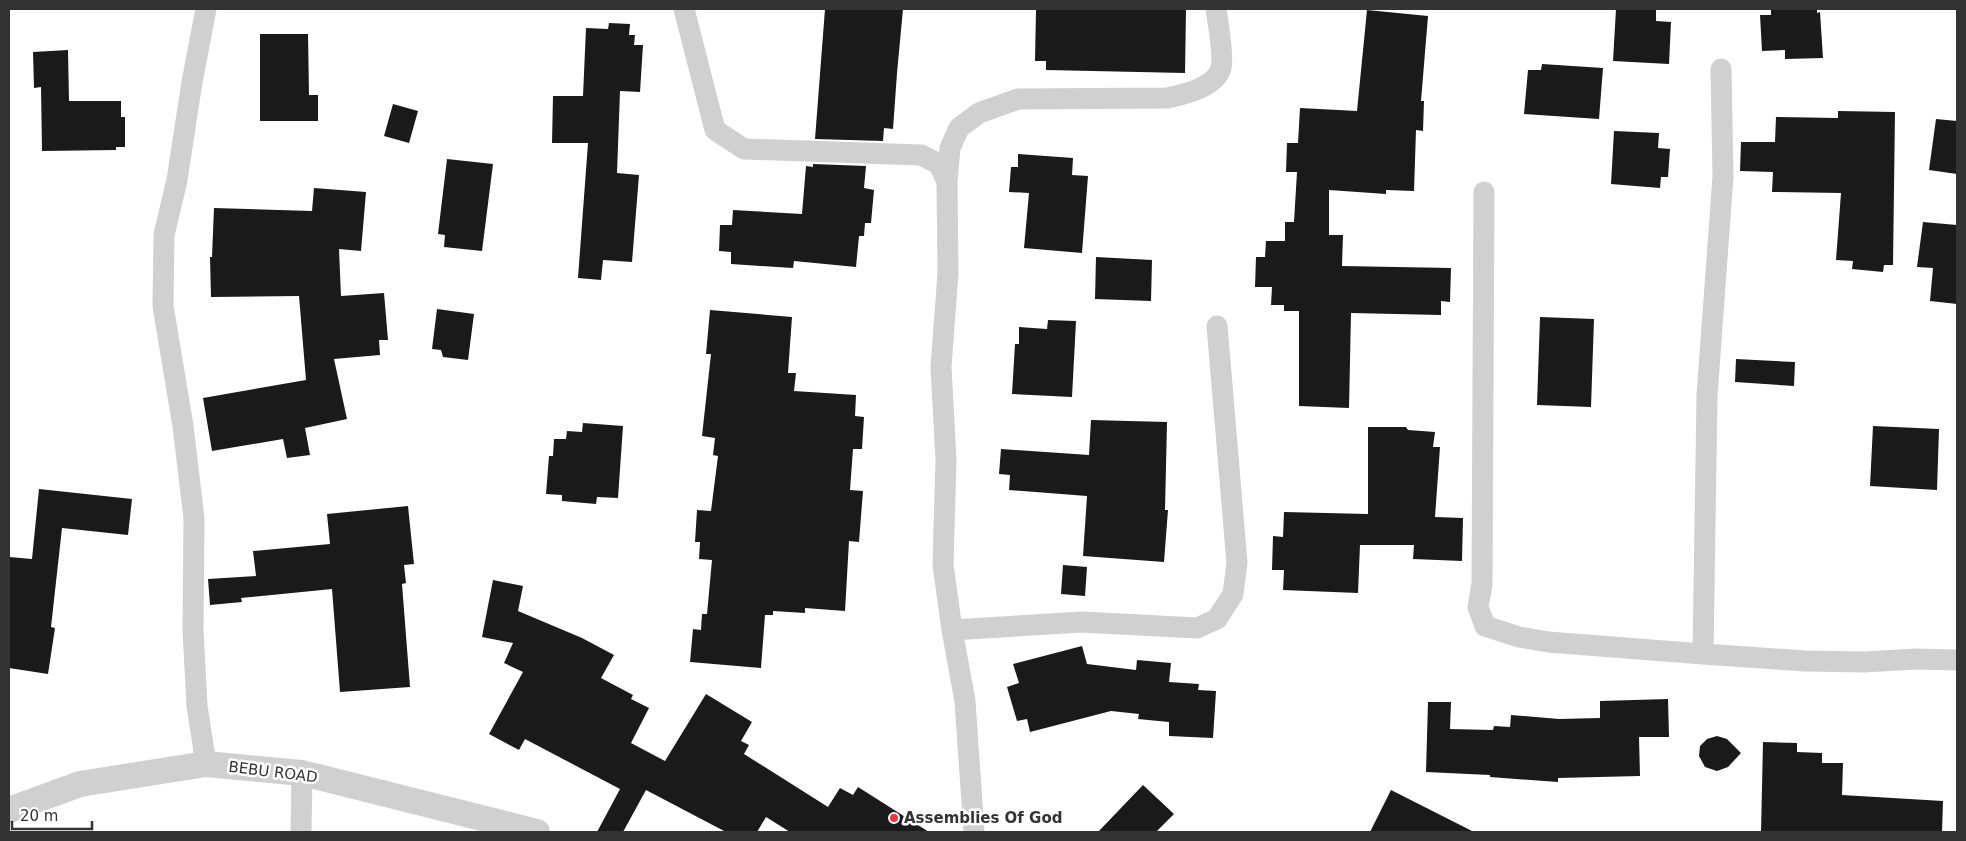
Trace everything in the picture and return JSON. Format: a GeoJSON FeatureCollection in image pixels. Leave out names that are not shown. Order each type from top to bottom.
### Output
{"type":"FeatureCollection","features":[{"type":"Feature","properties":{"kind":"street"},"geometry":{"type":"LineString","coordinates":[[206,9],[192,82],[177,180],[164,235],[163,306],[183,426],[194,518],[193,630],[197,706],[206,764]]}},
{"type":"Feature","properties":{"kind":"street"},"geometry":{"type":"LineString","coordinates":[[684,9],[714,130],[744,149],[921,154],[939,164],[947,182]]}},
{"type":"Feature","properties":{"kind":"street"},"geometry":{"type":"LineString","coordinates":[[974,832],[965,701],[943,565],[946,460],[941,367],[948,273],[947,182],[950,148],[959,128],[979,113],[1018,99],[1168,98],[1190,93],[1213,80],[1221,68],[1216,9]]}},
{"type":"Feature","properties":{"kind":"street"},"geometry":{"type":"LineString","coordinates":[[1703,654],[1708,396],[1723,176],[1721,69]]}},
{"type":"Feature","properties":{"kind":"street"},"geometry":{"type":"LineString","coordinates":[[1484,192],[1482,584],[1478,606],[1485,626],[1519,637],[1548,642],[1703,654],[1805,661],[1957,660]]}},
{"type":"Feature","properties":{"kind":"street"},"geometry":{"type":"LineString","coordinates":[[952,630],[1082,622],[1197,628],[1217,619],[1233,594],[1237,563],[1217,326]]}},
{"type":"Feature","properties":{"kind":"street","name":"BEBU ROAD"},"geometry":{"type":"LineString","coordinates":[[9,810],[80,784],[206,764],[302,773],[537,832]]}},
{"type":"Feature","properties":{"kind":"street"},"geometry":{"type":"LineString","coordinates":[[300,832],[302,773]]}},
{"type":"Feature","properties":{"kind":"building"},"geometry":{"type":"Polygon","coordinates":[[[825,9],[903,9],[893,129],[884,128],[883,141],[815,139],[825,9]]]}},
{"type":"Feature","properties":{"kind":"building"},"geometry":{"type":"Polygon","coordinates":[[[1036,9],[1186,9],[1185,73],[1046,70],[1046,61],[1035,61],[1036,9]]]}},
{"type":"Feature","properties":{"kind":"building"},"geometry":{"type":"Polygon","coordinates":[[[1616,9],[1656,9],[1656,21],[1671,22],[1669,64],[1613,61],[1616,9]]]}},
{"type":"Feature","properties":{"kind":"building"},"geometry":{"type":"Polygon","coordinates":[[[1771,9],[1817,9],[1817,13],[1820,12],[1823,58],[1785,59],[1785,50],[1762,51],[1760,15],[1771,15],[1771,9]]]}},
{"type":"Feature","properties":{"kind":"building"},"geometry":{"type":"Polygon","coordinates":[[[1367,10],[1428,16],[1421,101],[1424,101],[1423,131],[1416,130],[1414,191],[1386,190],[1386,194],[1329,190],[1329,235],[1343,235],[1342,266],[1451,268],[1450,302],[1441,301],[1441,315],[1351,313],[1349,408],[1299,406],[1299,311],[1284,311],[1284,305],[1271,305],[1272,287],[1255,287],[1256,257],[1265,257],[1266,241],[1285,241],[1285,222],[1294,222],[1297,172],[1286,172],[1287,143],[1298,143],[1300,108],[1357,111],[1367,10]]]}},
{"type":"Feature","properties":{"kind":"building"},"geometry":{"type":"Polygon","coordinates":[[[609,23],[630,24],[629,35],[635,35],[634,45],[643,45],[640,92],[620,91],[617,173],[639,175],[632,262],[603,260],[601,280],[578,278],[588,143],[552,143],[553,96],[583,96],[586,28],[608,29],[609,23]]]}},
{"type":"Feature","properties":{"kind":"building"},"geometry":{"type":"Polygon","coordinates":[[[260,34],[308,34],[309,95],[318,95],[318,121],[260,121],[260,34]]]}},
{"type":"Feature","properties":{"kind":"building"},"geometry":{"type":"Polygon","coordinates":[[[68,50],[69,101],[121,101],[121,117],[125,117],[125,147],[116,147],[116,150],[42,151],[41,87],[34,88],[33,52],[68,50]]]}},
{"type":"Feature","properties":{"kind":"building"},"geometry":{"type":"Polygon","coordinates":[[[1542,64],[1603,68],[1599,119],[1524,114],[1528,70],[1541,70],[1542,64]]]}},
{"type":"Feature","properties":{"kind":"building"},"geometry":{"type":"Polygon","coordinates":[[[393,104],[418,111],[409,143],[384,136],[393,104]]]}},
{"type":"Feature","properties":{"kind":"building"},"geometry":{"type":"Polygon","coordinates":[[[1838,111],[1895,112],[1893,265],[1884,265],[1883,272],[1852,269],[1853,261],[1836,260],[1841,193],[1772,192],[1773,172],[1740,171],[1741,142],[1775,142],[1776,117],[1838,118],[1838,111]]]}},
{"type":"Feature","properties":{"kind":"building"},"geometry":{"type":"Polygon","coordinates":[[[1936,119],[1957,121],[1957,174],[1929,170],[1936,119]]]}},
{"type":"Feature","properties":{"kind":"building"},"geometry":{"type":"Polygon","coordinates":[[[1614,131],[1659,133],[1658,148],[1670,149],[1668,177],[1661,177],[1660,188],[1611,184],[1614,131]]]}},
{"type":"Feature","properties":{"kind":"building"},"geometry":{"type":"Polygon","coordinates":[[[1018,154],[1073,158],[1072,175],[1088,176],[1082,253],[1024,248],[1029,193],[1009,192],[1011,167],[1018,167],[1018,154]]]}},
{"type":"Feature","properties":{"kind":"building"},"geometry":{"type":"Polygon","coordinates":[[[447,159],[493,164],[482,251],[444,247],[445,235],[438,234],[447,159]]]}},
{"type":"Feature","properties":{"kind":"building"},"geometry":{"type":"Polygon","coordinates":[[[813,164],[866,166],[864,188],[874,190],[871,223],[865,223],[864,236],[859,236],[856,267],[794,261],[793,268],[731,264],[731,252],[719,251],[720,225],[732,225],[733,210],[802,214],[806,166],[813,167],[813,164]]]}},
{"type":"Feature","properties":{"kind":"building"},"geometry":{"type":"Polygon","coordinates":[[[314,188],[366,192],[361,251],[339,249],[341,296],[384,293],[388,340],[379,340],[380,355],[334,359],[347,419],[305,428],[310,455],[287,458],[283,439],[212,451],[203,398],[306,380],[299,296],[211,297],[210,257],[212,257],[214,208],[312,211],[314,188]]]}},
{"type":"Feature","properties":{"kind":"building"},"geometry":{"type":"Polygon","coordinates":[[[1923,222],[1957,225],[1957,304],[1930,301],[1933,268],[1917,267],[1923,222]]]}},
{"type":"Feature","properties":{"kind":"building"},"geometry":{"type":"Polygon","coordinates":[[[1096,257],[1152,260],[1151,301],[1095,299],[1096,257]]]}},
{"type":"Feature","properties":{"kind":"building"},"geometry":{"type":"Polygon","coordinates":[[[437,309],[474,314],[468,360],[443,357],[441,350],[432,349],[437,309]]]}},
{"type":"Feature","properties":{"kind":"building"},"geometry":{"type":"Polygon","coordinates":[[[710,310],[792,317],[788,373],[796,373],[794,391],[856,395],[855,416],[864,417],[862,449],[853,449],[850,490],[863,491],[859,542],[849,541],[845,611],[805,608],[805,613],[773,611],[773,615],[765,615],[761,668],[690,662],[693,629],[701,630],[702,614],[707,614],[712,560],[699,559],[700,542],[695,542],[697,510],[711,511],[718,456],[713,455],[715,438],[702,436],[711,354],[706,354],[710,310]]]}},
{"type":"Feature","properties":{"kind":"building"},"geometry":{"type":"Polygon","coordinates":[[[1540,317],[1594,319],[1591,407],[1537,405],[1540,317]]]}},
{"type":"Feature","properties":{"kind":"building"},"geometry":{"type":"Polygon","coordinates":[[[1048,320],[1076,321],[1072,397],[1012,394],[1015,344],[1019,344],[1019,327],[1047,329],[1048,320]]]}},
{"type":"Feature","properties":{"kind":"building"},"geometry":{"type":"Polygon","coordinates":[[[1736,359],[1795,362],[1794,386],[1735,382],[1736,359]]]}},
{"type":"Feature","properties":{"kind":"building"},"geometry":{"type":"Polygon","coordinates":[[[1091,420],[1167,422],[1165,510],[1168,510],[1164,562],[1083,556],[1087,496],[1009,490],[1010,475],[999,474],[1001,449],[1089,455],[1091,420]]]}},
{"type":"Feature","properties":{"kind":"building"},"geometry":{"type":"Polygon","coordinates":[[[583,423],[623,426],[618,498],[597,497],[596,504],[562,501],[562,495],[546,494],[549,456],[553,456],[554,439],[566,439],[567,431],[582,432],[583,423]]]}},
{"type":"Feature","properties":{"kind":"building"},"geometry":{"type":"Polygon","coordinates":[[[1873,426],[1939,429],[1937,490],[1870,486],[1873,426]]]}},
{"type":"Feature","properties":{"kind":"building"},"geometry":{"type":"Polygon","coordinates":[[[1368,427],[1406,427],[1408,430],[1435,432],[1433,447],[1440,447],[1435,517],[1463,518],[1462,561],[1413,559],[1414,545],[1360,545],[1358,593],[1283,590],[1284,570],[1272,570],[1273,536],[1283,537],[1284,512],[1368,514],[1368,427]]]}},
{"type":"Feature","properties":{"kind":"building"},"geometry":{"type":"Polygon","coordinates":[[[39,489],[132,499],[128,535],[62,528],[51,627],[55,628],[48,674],[9,668],[9,557],[32,559],[39,489]]]}},
{"type":"Feature","properties":{"kind":"building"},"geometry":{"type":"Polygon","coordinates":[[[408,506],[414,564],[404,565],[406,583],[402,584],[410,687],[340,692],[332,589],[241,598],[242,602],[210,605],[208,579],[256,576],[253,551],[330,544],[327,514],[408,506]]]}},
{"type":"Feature","properties":{"kind":"building"},"geometry":{"type":"Polygon","coordinates":[[[1063,565],[1087,567],[1085,596],[1061,594],[1063,565]]]}},
{"type":"Feature","properties":{"kind":"building"},"geometry":{"type":"Polygon","coordinates":[[[493,580],[523,586],[518,611],[582,638],[614,655],[601,678],[633,695],[631,699],[649,708],[631,743],[665,761],[706,694],[752,722],[741,741],[749,745],[744,754],[828,807],[840,788],[853,795],[858,787],[929,832],[790,832],[766,817],[757,832],[726,832],[646,790],[623,832],[597,832],[620,789],[525,739],[519,750],[489,734],[523,672],[504,663],[513,643],[482,637],[493,580]]]}},
{"type":"Feature","properties":{"kind":"building"},"geometry":{"type":"Polygon","coordinates":[[[1082,646],[1087,664],[1136,670],[1137,660],[1171,663],[1169,682],[1199,684],[1198,690],[1216,691],[1213,738],[1169,736],[1169,722],[1138,719],[1139,714],[1111,711],[1030,732],[1027,719],[1017,721],[1007,687],[1019,683],[1013,664],[1082,646]]]}},
{"type":"Feature","properties":{"kind":"building"},"geometry":{"type":"Polygon","coordinates":[[[1668,699],[1669,737],[1639,737],[1640,776],[1558,778],[1558,782],[1490,777],[1490,775],[1426,772],[1428,702],[1451,702],[1450,729],[1493,730],[1494,726],[1510,727],[1511,715],[1559,719],[1600,718],[1600,701],[1668,699]]]}},
{"type":"Feature","properties":{"kind":"building"},"geometry":{"type":"Polygon","coordinates":[[[1717,736],[1727,739],[1741,753],[1728,767],[1717,771],[1705,767],[1699,756],[1700,746],[1707,739],[1717,736]]]}},
{"type":"Feature","properties":{"kind":"building"},"geometry":{"type":"Polygon","coordinates":[[[1763,742],[1797,743],[1797,752],[1822,753],[1822,763],[1843,763],[1842,795],[1943,801],[1942,832],[1761,832],[1763,742]]]}},
{"type":"Feature","properties":{"kind":"building"},"geometry":{"type":"Polygon","coordinates":[[[1143,785],[1174,814],[1156,832],[1098,832],[1143,785]]]}},
{"type":"Feature","properties":{"kind":"building"},"geometry":{"type":"Polygon","coordinates":[[[1391,790],[1474,832],[1370,832],[1391,790]]]}},
{"type":"Feature","properties":{"kind":"place","name":"Assemblies Of God"},"geometry":{"type":"Point","coordinates":[894,818]}}]}
